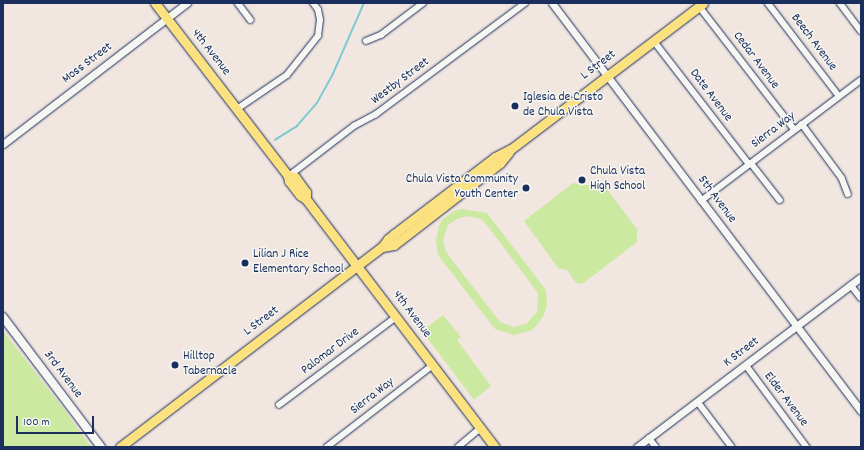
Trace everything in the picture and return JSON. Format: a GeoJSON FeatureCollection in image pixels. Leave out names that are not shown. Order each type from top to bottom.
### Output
{"type":"FeatureCollection","features":[{"type":"Feature","properties":{"kind":"main road","name":"4th Avenue"},"geometry":{"type":"LineString","coordinates":[[155,3],[288,176],[295,177],[306,192],[306,199],[495,447]]}},
{"type":"Feature","properties":{"kind":"main road","name":"L Street"},"geometry":{"type":"LineString","coordinates":[[120,447],[382,247],[388,239],[400,229],[495,157],[511,149],[701,4]]}},
{"type":"Feature","properties":{"kind":"main road","name":"3rd Avenue"},"geometry":{"type":"LineString","coordinates":[[3,317],[101,447]]}},
{"type":"Feature","properties":{"kind":"street","name":"Moss Street"},"geometry":{"type":"LineString","coordinates":[[3,144],[187,3]]}},
{"type":"Feature","properties":{"kind":"street"},"geometry":{"type":"LineString","coordinates":[[238,3],[251,20]]}},
{"type":"Feature","properties":{"kind":"street"},"geometry":{"type":"LineString","coordinates":[[237,109],[287,75],[318,36],[320,20],[318,10],[313,3]]}},
{"type":"Feature","properties":{"kind":"street"},"geometry":{"type":"LineString","coordinates":[[366,41],[380,35],[423,3]]}},
{"type":"Feature","properties":{"kind":"street","name":"Westby Street"},"geometry":{"type":"LineString","coordinates":[[288,176],[354,126],[375,115],[525,3]]}},
{"type":"Feature","properties":{"kind":"street","name":"5th Avenue"},"geometry":{"type":"LineString","coordinates":[[552,3],[606,77],[861,411]]}},
{"type":"Feature","properties":{"kind":"street","name":"Beech Avenue"},"geometry":{"type":"LineString","coordinates":[[768,3],[840,96]]}},
{"type":"Feature","properties":{"kind":"street"},"geometry":{"type":"LineString","coordinates":[[840,3],[861,31]]}},
{"type":"Feature","properties":{"kind":"street","name":"Cedar Avenue"},"geometry":{"type":"LineString","coordinates":[[701,4],[794,129]]}},
{"type":"Feature","properties":{"kind":"street","name":"Date Avenue"},"geometry":{"type":"LineString","coordinates":[[654,41],[780,200]]}},
{"type":"Feature","properties":{"kind":"street","name":"Sierra Way"},"geometry":{"type":"LineString","coordinates":[[701,200],[861,80]]}},
{"type":"Feature","properties":{"kind":"street"},"geometry":{"type":"LineString","coordinates":[[802,124],[842,178],[848,194]]}},
{"type":"Feature","properties":{"kind":"street","name":"K Street"},"geometry":{"type":"LineString","coordinates":[[637,447],[861,277]]}},
{"type":"Feature","properties":{"kind":"street"},"geometry":{"type":"LineString","coordinates":[[851,285],[861,298]]}},
{"type":"Feature","properties":{"kind":"street","name":"Palomar Drive"},"geometry":{"type":"LineString","coordinates":[[279,405],[396,317]]}},
{"type":"Feature","properties":{"kind":"street","name":"Sierra Way"},"geometry":{"type":"LineString","coordinates":[[328,447],[433,365]]}},
{"type":"Feature","properties":{"kind":"street","name":"Elder Avenue"},"geometry":{"type":"LineString","coordinates":[[746,365],[807,447]]}},
{"type":"Feature","properties":{"kind":"street"},"geometry":{"type":"LineString","coordinates":[[698,402],[732,447]]}},
{"type":"Feature","properties":{"kind":"street"},"geometry":{"type":"LineString","coordinates":[[458,447],[481,428]]}},
{"type":"Feature","properties":{"kind":"street"},"geometry":{"type":"LineString","coordinates":[[649,438],[656,447]]}},
{"type":"Feature","properties":{"kind":"green space"},"geometry":{"type":"Polygon","coordinates":[[[573,183],[606,188],[637,229],[637,242],[582,284],[576,283],[567,270],[558,268],[524,221],[573,183]]]}},
{"type":"Feature","properties":{"kind":"green space"},"geometry":{"type":"Polygon","coordinates":[[[461,209],[487,213],[546,290],[547,305],[544,315],[536,326],[530,331],[514,335],[495,329],[438,255],[436,241],[439,226],[442,220],[454,211],[461,209]],[[467,216],[457,219],[448,225],[443,240],[446,252],[500,322],[514,327],[526,324],[537,312],[538,293],[481,219],[467,216]]]}},
{"type":"Feature","properties":{"kind":"green space"},"geometry":{"type":"Polygon","coordinates":[[[443,315],[461,337],[457,340],[491,386],[474,400],[422,331],[443,315]]]}},
{"type":"Feature","properties":{"kind":"green space"},"geometry":{"type":"Polygon","coordinates":[[[3,331],[63,408],[91,447],[3,447],[3,331]]]}},
{"type":"Feature","properties":{"kind":"waterway"},"geometry":{"type":"LineString","coordinates":[[275,140],[297,126],[317,103],[332,76],[364,3]]}},
{"type":"Feature","properties":{"kind":"place","name":"Iglesia de Cristo de Chula Vista"},"geometry":{"type":"Point","coordinates":[515,106]}},
{"type":"Feature","properties":{"kind":"place","name":"Chula Vista High School"},"geometry":{"type":"Point","coordinates":[582,180]}},
{"type":"Feature","properties":{"kind":"place","name":"Chula Vista Community Youth Center"},"geometry":{"type":"Point","coordinates":[526,188]}},
{"type":"Feature","properties":{"kind":"place","name":"Lilian J Rice Elementary School"},"geometry":{"type":"Point","coordinates":[245,263]}},
{"type":"Feature","properties":{"kind":"place","name":"Hilltop Tabernacle"},"geometry":{"type":"Point","coordinates":[175,365]}}]}
